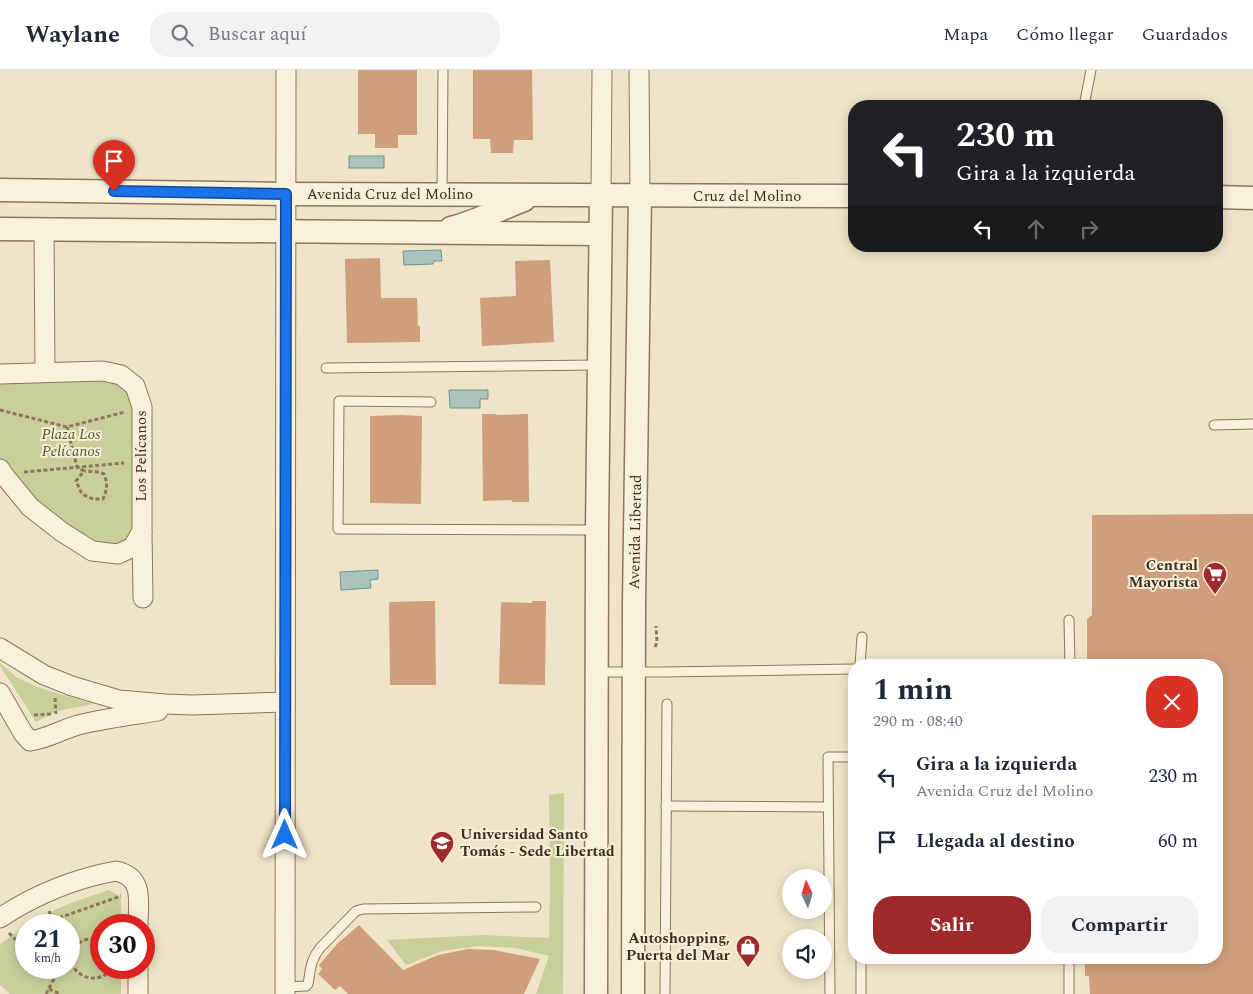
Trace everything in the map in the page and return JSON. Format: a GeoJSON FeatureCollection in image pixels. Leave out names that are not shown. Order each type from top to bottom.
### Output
{"type":"FeatureCollection","features":[{"type":"Feature","properties":{"kind":"street"},"geometry":{"type":"LineString","coordinates":[[285,990],[286,70]]}},
{"type":"Feature","properties":{"kind":"street"},"geometry":{"type":"LineString","coordinates":[[596,994],[597,530],[602,70]]}},
{"type":"Feature","properties":{"kind":"street","name":"Avenida Libertad"},"geometry":{"type":"LineString","coordinates":[[633,994],[634,672],[640,196],[639,70]]}},
{"type":"Feature","properties":{"kind":"street","name":"Avenida Cruz del Molino"},"geometry":{"type":"LineString","coordinates":[[0,190],[640,196]]}},
{"type":"Feature","properties":{"kind":"street","name":"Avenida Cruz del Molino"},"geometry":{"type":"LineString","coordinates":[[430,233],[464,225],[500,209],[540,195]]}},
{"type":"Feature","properties":{"kind":"street","name":"Cruz del Molino"},"geometry":{"type":"LineString","coordinates":[[640,196],[848,196]]}},
{"type":"Feature","properties":{"kind":"street"},"geometry":{"type":"LineString","coordinates":[[1223,197],[1253,198]]}},
{"type":"Feature","properties":{"kind":"street","name":"Avenida Cruz del Molino"},"geometry":{"type":"LineString","coordinates":[[0,229],[600,234]]}},
{"type":"Feature","properties":{"kind":"street"},"geometry":{"type":"LineString","coordinates":[[44,230],[45,372]]}},
{"type":"Feature","properties":{"kind":"street","name":"Los Pelícanos"},"geometry":{"type":"LineString","coordinates":[[0,374],[103,371],[121,375],[135,386],[142,407],[143,598]]}},
{"type":"Feature","properties":{"kind":"street"},"geometry":{"type":"LineString","coordinates":[[2,471],[30,507],[62,532],[92,551],[118,554],[133,547],[142,531]]}},
{"type":"Feature","properties":{"kind":"street"},"geometry":{"type":"LineString","coordinates":[[0,648],[44,675],[118,700],[192,705],[285,702]]}},
{"type":"Feature","properties":{"kind":"street"},"geometry":{"type":"LineString","coordinates":[[0,693],[23,733],[30,741],[40,740],[81,724],[192,705]]}},
{"type":"Feature","properties":{"kind":"street"},"geometry":{"type":"LineString","coordinates":[[3,924],[12,910],[64,885],[116,872],[124,873],[134,881],[138,890],[138,914]]}},
{"type":"Feature","properties":{"kind":"street"},"geometry":{"type":"LineString","coordinates":[[138,979],[138,994]]}},
{"type":"Feature","properties":{"kind":"lane"},"geometry":{"type":"LineString","coordinates":[[442,194],[443,70]]}},
{"type":"Feature","properties":{"kind":"lane"},"geometry":{"type":"LineString","coordinates":[[1085,100],[1091,70]]}},
{"type":"Feature","properties":{"kind":"lane"},"geometry":{"type":"LineString","coordinates":[[326,368],[599,365]]}},
{"type":"Feature","properties":{"kind":"lane"},"geometry":{"type":"LineString","coordinates":[[431,402],[339,401],[338,529],[597,530]]}},
{"type":"Feature","properties":{"kind":"lane"},"geometry":{"type":"LineString","coordinates":[[1214,425],[1253,424]]}},
{"type":"Feature","properties":{"kind":"lane"},"geometry":{"type":"LineString","coordinates":[[1070,620],[1070,659]]}},
{"type":"Feature","properties":{"kind":"lane"},"geometry":{"type":"LineString","coordinates":[[860,659],[862,637]]}},
{"type":"Feature","properties":{"kind":"lane"},"geometry":{"type":"LineString","coordinates":[[598,672],[848,669]]}},
{"type":"Feature","properties":{"kind":"lane"},"geometry":{"type":"LineString","coordinates":[[665,994],[667,704]]}},
{"type":"Feature","properties":{"kind":"lane"},"geometry":{"type":"LineString","coordinates":[[830,994],[828,757],[848,756]]}},
{"type":"Feature","properties":{"kind":"lane"},"geometry":{"type":"LineString","coordinates":[[666,806],[828,807]]}},
{"type":"Feature","properties":{"kind":"lane"},"geometry":{"type":"LineString","coordinates":[[285,990],[308,984],[311,963],[315,955],[356,911],[363,909],[536,907]]}},
{"type":"Feature","properties":{"kind":"lane"},"geometry":{"type":"LineString","coordinates":[[861,964],[861,994]]}},
{"type":"Feature","properties":{"kind":"lane"},"geometry":{"type":"LineString","coordinates":[[1069,964],[1069,994]]}},
{"type":"Feature","properties":{"kind":"path"},"geometry":{"type":"LineString","coordinates":[[0,410],[67,427],[142,407]]}},
{"type":"Feature","properties":{"kind":"path"},"geometry":{"type":"LineString","coordinates":[[67,427],[77,467],[84,471],[104,474],[107,482],[107,491],[103,499],[93,499],[82,494],[76,481],[84,471]]}},
{"type":"Feature","properties":{"kind":"path"},"geometry":{"type":"LineString","coordinates":[[2,471],[142,461]]}},
{"type":"Feature","properties":{"kind":"path"},"geometry":{"type":"LineString","coordinates":[[53,678],[57,732]]}},
{"type":"Feature","properties":{"kind":"path"},"geometry":{"type":"LineString","coordinates":[[70,914],[138,890]]}},
{"type":"Feature","properties":{"kind":"path"},"geometry":{"type":"LineString","coordinates":[[3,924],[15,938]]}},
{"type":"Feature","properties":{"kind":"path"},"geometry":{"type":"LineString","coordinates":[[80,977],[93,981],[99,979]]}},
{"type":"Feature","properties":{"kind":"path"},"geometry":{"type":"LineString","coordinates":[[46,994],[54,979]]}},
{"type":"Feature","properties":{"kind":"path"},"geometry":{"type":"LineString","coordinates":[[49,989],[61,994]]}},
{"type":"Feature","properties":{"kind":"green space","name":"Plaza Los Pelícanos"},"geometry":{"type":"Polygon","coordinates":[[[102,376],[131,389],[137,408],[137,530],[117,549],[94,546],[65,528],[9,474],[0,459],[0,379],[102,376]]]}},
{"type":"Feature","properties":{"kind":"green space"},"geometry":{"type":"Polygon","coordinates":[[[0,663],[16,677],[37,687],[94,704],[57,711],[36,722],[0,666],[0,663]]]}},
{"type":"Feature","properties":{"kind":"green space"},"geometry":{"type":"Polygon","coordinates":[[[564,793],[563,994],[536,994],[549,956],[515,948],[478,946],[443,951],[406,965],[387,940],[483,935],[549,938],[549,795],[564,793]]]}},
{"type":"Feature","properties":{"kind":"green space"},"geometry":{"type":"Polygon","coordinates":[[[109,890],[121,897],[121,914],[90,914],[90,979],[121,979],[121,994],[10,994],[0,985],[0,944],[15,934],[15,979],[80,979],[80,914],[48,914],[109,890]]]}},
{"type":"Feature","properties":{"kind":"water"},"geometry":{"type":"Polygon","coordinates":[[[349,156],[384,156],[384,168],[349,168],[349,156]]]}},
{"type":"Feature","properties":{"kind":"water"},"geometry":{"type":"Polygon","coordinates":[[[441,250],[442,261],[434,261],[433,264],[404,265],[403,251],[441,250]]]}},
{"type":"Feature","properties":{"kind":"water"},"geometry":{"type":"Polygon","coordinates":[[[449,390],[488,390],[488,399],[480,399],[480,408],[450,408],[449,390]]]}},
{"type":"Feature","properties":{"kind":"water"},"geometry":{"type":"Polygon","coordinates":[[[378,570],[378,579],[370,580],[371,588],[341,590],[340,572],[378,570]]]}},
{"type":"Feature","properties":{"kind":"building"},"geometry":{"type":"Polygon","coordinates":[[[358,70],[417,70],[417,135],[398,135],[398,148],[375,148],[375,134],[358,134],[358,70]]]}},
{"type":"Feature","properties":{"kind":"building"},"geometry":{"type":"Polygon","coordinates":[[[473,70],[532,70],[533,140],[514,140],[513,153],[491,153],[490,139],[473,139],[473,70]]]}},
{"type":"Feature","properties":{"kind":"building"},"geometry":{"type":"Polygon","coordinates":[[[380,258],[381,298],[417,298],[420,342],[347,343],[345,259],[380,258]]]}},
{"type":"Feature","properties":{"kind":"building"},"geometry":{"type":"Polygon","coordinates":[[[550,260],[554,342],[482,346],[480,298],[516,296],[515,261],[550,260]]]}},
{"type":"Feature","properties":{"kind":"building"},"geometry":{"type":"Polygon","coordinates":[[[482,414],[528,414],[529,502],[512,502],[512,500],[483,501],[482,414]]]}},
{"type":"Feature","properties":{"kind":"building"},"geometry":{"type":"Polygon","coordinates":[[[370,416],[422,416],[421,504],[370,503],[370,416]]]}},
{"type":"Feature","properties":{"kind":"building"},"geometry":{"type":"Polygon","coordinates":[[[1253,514],[1253,994],[1090,994],[1089,976],[1085,976],[1085,964],[1223,964],[1223,659],[1087,659],[1087,619],[1092,615],[1092,515],[1253,514]]]}},
{"type":"Feature","properties":{"kind":"building"},"geometry":{"type":"Polygon","coordinates":[[[435,601],[436,685],[390,685],[389,602],[435,601]]]}},
{"type":"Feature","properties":{"kind":"building"},"geometry":{"type":"Polygon","coordinates":[[[532,601],[546,601],[545,685],[499,684],[501,602],[532,603],[532,601]]]}},
{"type":"Feature","properties":{"kind":"building"},"geometry":{"type":"Polygon","coordinates":[[[359,925],[403,970],[438,955],[468,949],[494,950],[540,959],[524,994],[348,994],[340,986],[335,990],[318,974],[322,969],[319,965],[337,944],[359,925]]]}},
{"type":"Feature","properties":{"kind":"place","name":"Central Mayorista"},"geometry":{"type":"Point","coordinates":[1215,595]}},
{"type":"Feature","properties":{"kind":"place","name":"Universidad Santo Tomás - Sede Libertad"},"geometry":{"type":"Point","coordinates":[442,864]}},
{"type":"Feature","properties":{"kind":"place","name":"Autoshopping, Puerta del Mar"},"geometry":{"type":"Point","coordinates":[748,968]}},
{"type":"Feature","properties":{"kind":"route"},"geometry":{"type":"LineString","coordinates":[[114,191],[286,194],[285,835]]}}]}
